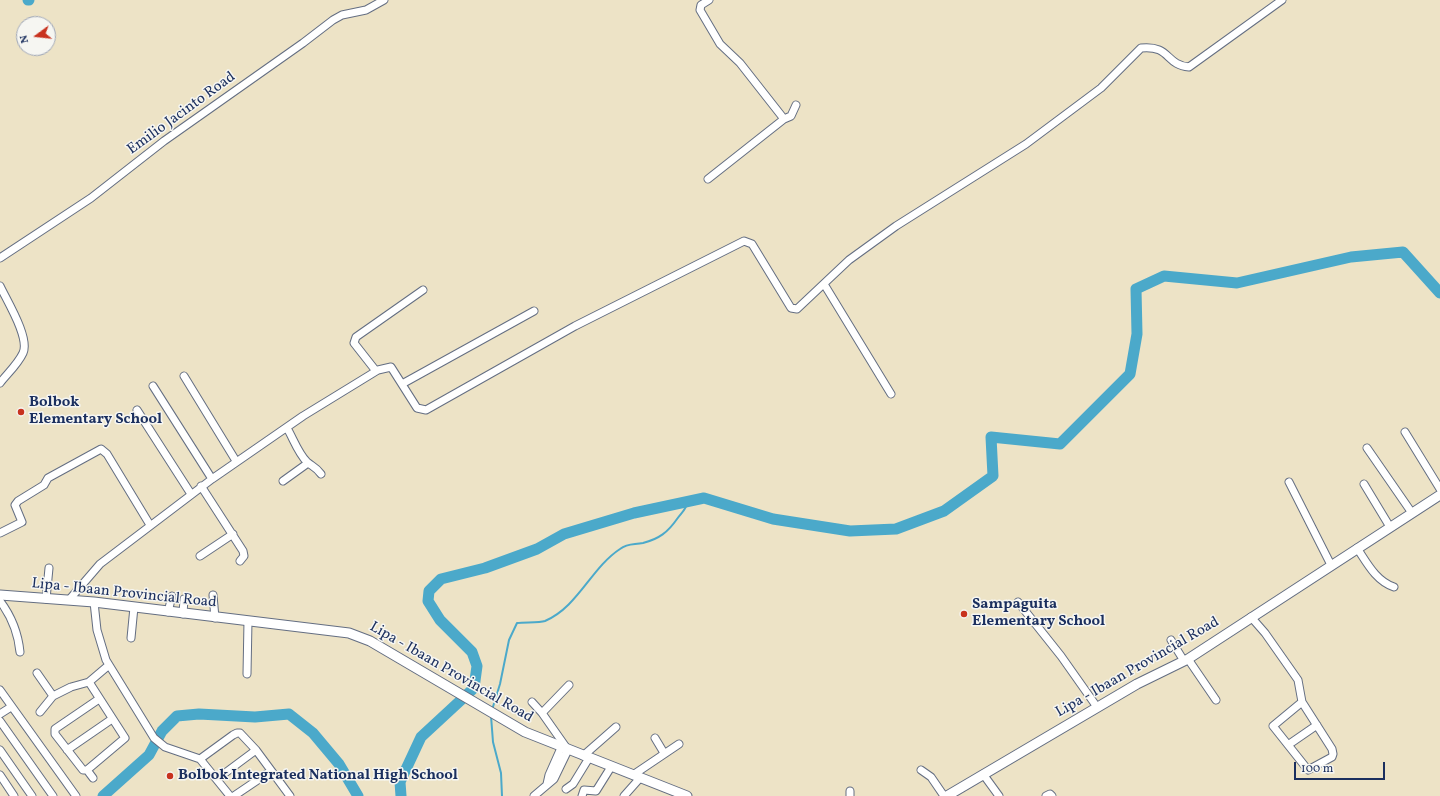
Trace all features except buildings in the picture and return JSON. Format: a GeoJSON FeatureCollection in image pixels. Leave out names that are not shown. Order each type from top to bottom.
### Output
{"type":"FeatureCollection","features":[{"type":"Feature","properties":{"kind":"main road","name":"Lipa - Ibaan Provincial Road"},"geometry":{"type":"LineString","coordinates":[[947,796],[1137,684],[1186,660],[1440,495]]}},
{"type":"Feature","properties":{"kind":"main road","name":"Lipa - Ibaan Provincial Road"},"geometry":{"type":"LineString","coordinates":[[0,595],[94,602],[215,618],[349,633],[370,641],[525,732],[682,795]]}},
{"type":"Feature","properties":{"kind":"street","name":"Emilio Jacinto Road"},"geometry":{"type":"LineString","coordinates":[[0,258],[91,198],[164,141],[303,43],[333,20],[342,15],[366,10],[384,0]]}},
{"type":"Feature","properties":{"kind":"street"},"geometry":{"type":"LineString","coordinates":[[709,0],[701,5],[700,10],[720,44],[740,63],[784,119]]}},
{"type":"Feature","properties":{"kind":"street"},"geometry":{"type":"LineString","coordinates":[[69,600],[100,564],[201,486],[236,461],[376,371],[391,367],[417,408],[426,410],[575,326],[744,241],[752,244],[792,310],[797,309],[849,260],[896,226],[1026,144],[1101,88],[1141,48],[1152,46],[1160,49],[1178,66],[1189,67],[1282,0]]}},
{"type":"Feature","properties":{"kind":"street"},"geometry":{"type":"LineString","coordinates":[[708,179],[784,119],[791,116],[796,105]]}},
{"type":"Feature","properties":{"kind":"street"},"geometry":{"type":"LineString","coordinates":[[824,284],[891,394]]}},
{"type":"Feature","properties":{"kind":"street"},"geometry":{"type":"LineString","coordinates":[[0,286],[22,332],[24,346],[17,362],[0,383]]}},
{"type":"Feature","properties":{"kind":"street"},"geometry":{"type":"LineString","coordinates":[[376,371],[354,343],[356,337],[423,290]]}},
{"type":"Feature","properties":{"kind":"street"},"geometry":{"type":"LineString","coordinates":[[402,384],[534,311]]}},
{"type":"Feature","properties":{"kind":"street"},"geometry":{"type":"LineString","coordinates":[[184,376],[236,461]]}},
{"type":"Feature","properties":{"kind":"street"},"geometry":{"type":"LineString","coordinates":[[152,386],[212,478]]}},
{"type":"Feature","properties":{"kind":"street"},"geometry":{"type":"LineString","coordinates":[[137,410],[191,494]]}},
{"type":"Feature","properties":{"kind":"street"},"geometry":{"type":"LineString","coordinates":[[287,428],[308,462],[315,465],[321,474]]}},
{"type":"Feature","properties":{"kind":"street"},"geometry":{"type":"LineString","coordinates":[[1404,432],[1440,489]]}},
{"type":"Feature","properties":{"kind":"street"},"geometry":{"type":"LineString","coordinates":[[1367,448],[1412,513]]}},
{"type":"Feature","properties":{"kind":"street"},"geometry":{"type":"LineString","coordinates":[[0,534],[22,522],[15,505],[18,501],[44,485],[48,478],[100,449],[107,454],[150,525]]}},
{"type":"Feature","properties":{"kind":"street"},"geometry":{"type":"LineString","coordinates":[[283,481],[308,462]]}},
{"type":"Feature","properties":{"kind":"street"},"geometry":{"type":"LineString","coordinates":[[1289,482],[1331,565]]}},
{"type":"Feature","properties":{"kind":"street"},"geometry":{"type":"LineString","coordinates":[[1364,484],[1390,527]]}},
{"type":"Feature","properties":{"kind":"street"},"geometry":{"type":"LineString","coordinates":[[201,486],[244,554],[240,561]]}},
{"type":"Feature","properties":{"kind":"street"},"geometry":{"type":"LineString","coordinates":[[200,556],[232,534]]}},
{"type":"Feature","properties":{"kind":"street"},"geometry":{"type":"LineString","coordinates":[[1357,548],[1378,578],[1384,584],[1394,587]]}},
{"type":"Feature","properties":{"kind":"street"},"geometry":{"type":"LineString","coordinates":[[46,599],[49,568]]}},
{"type":"Feature","properties":{"kind":"street"},"geometry":{"type":"LineString","coordinates":[[213,594],[215,618]]}},
{"type":"Feature","properties":{"kind":"street"},"geometry":{"type":"LineString","coordinates":[[168,612],[172,596]]}},
{"type":"Feature","properties":{"kind":"street"},"geometry":{"type":"LineString","coordinates":[[183,614],[184,599]]}},
{"type":"Feature","properties":{"kind":"street"},"geometry":{"type":"LineString","coordinates":[[0,601],[15,626],[19,638],[20,652]]}},
{"type":"Feature","properties":{"kind":"street"},"geometry":{"type":"LineString","coordinates":[[94,602],[97,630],[109,665],[154,738],[166,746],[200,759],[230,796]]}},
{"type":"Feature","properties":{"kind":"street"},"geometry":{"type":"LineString","coordinates":[[1018,602],[1061,656],[1097,707]]}},
{"type":"Feature","properties":{"kind":"street"},"geometry":{"type":"LineString","coordinates":[[131,638],[134,607]]}},
{"type":"Feature","properties":{"kind":"street"},"geometry":{"type":"LineString","coordinates":[[1252,617],[1298,680],[1302,702],[1334,754],[1332,757],[1308,770],[1273,726],[1302,702]]}},
{"type":"Feature","properties":{"kind":"street"},"geometry":{"type":"LineString","coordinates":[[247,674],[248,621]]}},
{"type":"Feature","properties":{"kind":"street"},"geometry":{"type":"LineString","coordinates":[[1171,640],[1216,700]]}},
{"type":"Feature","properties":{"kind":"street"},"geometry":{"type":"LineString","coordinates":[[40,712],[53,696],[71,687],[89,682],[109,665]]}},
{"type":"Feature","properties":{"kind":"street"},"geometry":{"type":"LineString","coordinates":[[37,672],[53,696]]}},
{"type":"Feature","properties":{"kind":"street"},"geometry":{"type":"LineString","coordinates":[[87,770],[124,740],[125,736],[112,719],[89,682]]}},
{"type":"Feature","properties":{"kind":"street"},"geometry":{"type":"LineString","coordinates":[[542,713],[569,685]]}},
{"type":"Feature","properties":{"kind":"street"},"geometry":{"type":"LineString","coordinates":[[0,690],[76,796]]}},
{"type":"Feature","properties":{"kind":"street"},"geometry":{"type":"LineString","coordinates":[[93,778],[87,770],[81,769],[55,734],[55,729],[99,699]]}},
{"type":"Feature","properties":{"kind":"street"},"geometry":{"type":"LineString","coordinates":[[532,702],[542,713],[565,749],[554,779],[534,796]]}},
{"type":"Feature","properties":{"kind":"street"},"geometry":{"type":"LineString","coordinates":[[0,714],[11,706]]}},
{"type":"Feature","properties":{"kind":"street"},"geometry":{"type":"LineString","coordinates":[[67,750],[112,719]]}},
{"type":"Feature","properties":{"kind":"street"},"geometry":{"type":"LineString","coordinates":[[0,721],[53,796]]}},
{"type":"Feature","properties":{"kind":"street"},"geometry":{"type":"LineString","coordinates":[[1288,745],[1317,725]]}},
{"type":"Feature","properties":{"kind":"street"},"geometry":{"type":"LineString","coordinates":[[566,789],[573,784],[586,757],[616,727]]}},
{"type":"Feature","properties":{"kind":"street"},"geometry":{"type":"LineString","coordinates":[[200,759],[237,733],[244,737],[256,750],[288,795]]}},
{"type":"Feature","properties":{"kind":"street"},"geometry":{"type":"LineString","coordinates":[[655,738],[664,753]]}},
{"type":"Feature","properties":{"kind":"street"},"geometry":{"type":"LineString","coordinates":[[624,796],[636,776],[664,753],[680,744]]}},
{"type":"Feature","properties":{"kind":"street"},"geometry":{"type":"LineString","coordinates":[[0,750],[32,796]]}},
{"type":"Feature","properties":{"kind":"street"},"geometry":{"type":"LineString","coordinates":[[217,779],[256,750]]}},
{"type":"Feature","properties":{"kind":"street"},"geometry":{"type":"LineString","coordinates":[[582,796],[584,790],[596,791],[611,767]]}},
{"type":"Feature","properties":{"kind":"street"},"geometry":{"type":"LineString","coordinates":[[921,770],[930,777],[944,796]]}},
{"type":"Feature","properties":{"kind":"street"},"geometry":{"type":"LineString","coordinates":[[234,796],[271,772]]}},
{"type":"Feature","properties":{"kind":"street"},"geometry":{"type":"LineString","coordinates":[[983,774],[999,796]]}},
{"type":"Feature","properties":{"kind":"street"},"geometry":{"type":"LineString","coordinates":[[0,775],[14,796]]}},
{"type":"Feature","properties":{"kind":"street"},"geometry":{"type":"LineString","coordinates":[[1046,796],[1050,794],[1052,796]]}},
{"type":"Feature","properties":{"kind":"waterway"},"geometry":{"type":"LineString","coordinates":[[401,796],[400,782],[421,737],[474,688],[477,666],[472,652],[440,620],[428,601],[429,591],[441,579],[485,568],[537,549],[564,534],[634,513],[704,498],[773,519],[850,531],[896,529],[944,511],[993,476],[991,437],[1060,444],[1130,374],[1137,334],[1136,289],[1164,276],[1237,283],[1351,257],[1403,252],[1440,293]]}},
{"type":"Feature","properties":{"kind":"waterway"},"geometry":{"type":"LineString","coordinates":[[492,710],[500,684],[509,640],[517,623],[542,622],[557,615],[567,607],[610,557],[623,547],[649,541],[667,531],[684,511],[688,501]]}},
{"type":"Feature","properties":{"kind":"waterway"},"geometry":{"type":"LineString","coordinates":[[103,796],[149,755],[162,731],[177,716],[199,714],[255,717],[289,714],[313,733],[339,764],[358,796]]}},
{"type":"Feature","properties":{"kind":"waterway"},"geometry":{"type":"LineString","coordinates":[[491,716],[493,742],[501,773],[502,796]]}},
{"type":"Feature","properties":{"kind":"place","name":"Bolbok Elementary School"},"geometry":{"type":"Point","coordinates":[21,412]}},
{"type":"Feature","properties":{"kind":"place","name":"Sampaguita Elementary School"},"geometry":{"type":"Point","coordinates":[964,614]}},
{"type":"Feature","properties":{"kind":"place","name":"Bolbok Integrated National High School"},"geometry":{"type":"Point","coordinates":[170,776]}}]}
